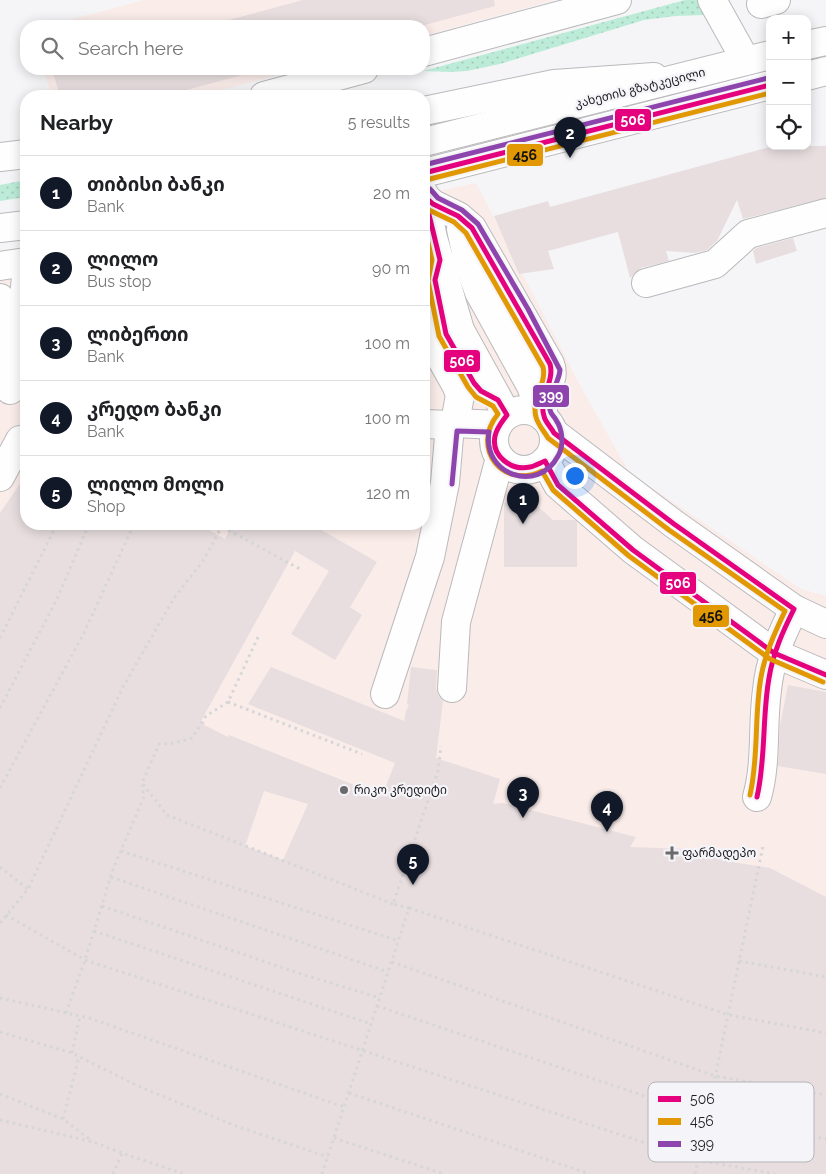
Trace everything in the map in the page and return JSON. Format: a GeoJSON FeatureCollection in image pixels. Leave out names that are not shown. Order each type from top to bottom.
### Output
{"type":"FeatureCollection","features":[{"type":"Feature","properties":{"kind":"main road"},"geometry":{"type":"LineString","coordinates":[[430,50],[617,0]]}},
{"type":"Feature","properties":{"kind":"main road"},"geometry":{"type":"LineString","coordinates":[[712,0],[758,58]]}},
{"type":"Feature","properties":{"kind":"main road"},"geometry":{"type":"LineString","coordinates":[[811,44],[826,40]]}},
{"type":"Feature","properties":{"kind":"main road","name":"კახეთის გზატკეცილი"},"geometry":{"type":"LineString","coordinates":[[430,140],[758,58]]}},
{"type":"Feature","properties":{"kind":"main road"},"geometry":{"type":"LineString","coordinates":[[811,75],[826,71]]}},
{"type":"Feature","properties":{"kind":"main road"},"geometry":{"type":"LineString","coordinates":[[286,90],[342,75]]}},
{"type":"Feature","properties":{"kind":"main road"},"geometry":{"type":"LineString","coordinates":[[430,110],[554,84],[690,75]]}},
{"type":"Feature","properties":{"kind":"main road"},"geometry":{"type":"LineString","coordinates":[[430,171],[766,86]]}},
{"type":"Feature","properties":{"kind":"main road"},"geometry":{"type":"LineString","coordinates":[[0,157],[20,155]]}},
{"type":"Feature","properties":{"kind":"main road"},"geometry":{"type":"LineString","coordinates":[[430,201],[458,222],[469,265],[479,292],[531,386],[535,397],[526,412],[494,442],[496,451],[500,458],[508,465],[517,469],[527,470],[537,467],[551,453],[554,443],[526,412],[460,330],[436,261],[430,228]]}},
{"type":"Feature","properties":{"kind":"main road"},"geometry":{"type":"LineString","coordinates":[[646,283],[715,264],[748,234],[826,213]]}},
{"type":"Feature","properties":{"kind":"main road"},"geometry":{"type":"LineString","coordinates":[[0,228],[20,226]]}},
{"type":"Feature","properties":{"kind":"main road"},"geometry":{"type":"LineString","coordinates":[[430,295],[436,261]]}},
{"type":"Feature","properties":{"kind":"main road"},"geometry":{"type":"LineString","coordinates":[[0,266],[20,263]]}},
{"type":"Feature","properties":{"kind":"main road"},"geometry":{"type":"LineString","coordinates":[[0,298],[7,311],[14,363],[10,393]]}},
{"type":"Feature","properties":{"kind":"main road"},"geometry":{"type":"LineString","coordinates":[[386,694],[430,557],[445,483],[443,424],[460,395],[431,338],[430,332]]}},
{"type":"Feature","properties":{"kind":"main road"},"geometry":{"type":"LineString","coordinates":[[0,358],[10,393]]}},
{"type":"Feature","properties":{"kind":"main road"},"geometry":{"type":"LineString","coordinates":[[443,424],[526,412],[674,524],[794,609],[826,624]]}},
{"type":"Feature","properties":{"kind":"main road"},"geometry":{"type":"LineString","coordinates":[[0,477],[10,436]]}},
{"type":"Feature","properties":{"kind":"main road"},"geometry":{"type":"LineString","coordinates":[[452,688],[456,622],[500,458]]}},
{"type":"Feature","properties":{"kind":"main road"},"geometry":{"type":"LineString","coordinates":[[545,461],[558,485],[633,550],[774,653],[826,675]]}},
{"type":"Feature","properties":{"kind":"main road"},"geometry":{"type":"LineString","coordinates":[[757,797],[762,779],[767,689],[774,653],[794,609]]}},
{"type":"Feature","properties":{"kind":"path"},"geometry":{"type":"LineString","coordinates":[[0,638],[54,530]]}},
{"type":"Feature","properties":{"kind":"path"},"geometry":{"type":"LineString","coordinates":[[0,708],[57,599],[87,530]]}},
{"type":"Feature","properties":{"kind":"path"},"geometry":{"type":"LineString","coordinates":[[0,788],[84,633],[131,530]]}},
{"type":"Feature","properties":{"kind":"path"},"geometry":{"type":"LineString","coordinates":[[0,923],[28,889],[123,687],[174,598],[203,561],[221,530]]}},
{"type":"Feature","properties":{"kind":"path"},"geometry":{"type":"LineString","coordinates":[[230,530],[300,569]]}},
{"type":"Feature","properties":{"kind":"path"},"geometry":{"type":"LineString","coordinates":[[66,1013],[86,960],[110,877],[144,798],[142,783],[159,744],[174,743],[192,738],[206,716],[228,702],[258,637]]}},
{"type":"Feature","properties":{"kind":"path"},"geometry":{"type":"LineString","coordinates":[[228,702],[362,754]]}},
{"type":"Feature","properties":{"kind":"path"},"geometry":{"type":"LineString","coordinates":[[393,904],[438,771],[442,746]]}},
{"type":"Feature","properties":{"kind":"path"},"geometry":{"type":"LineString","coordinates":[[142,783],[168,815],[393,904],[729,1015],[826,1033]]}},
{"type":"Feature","properties":{"kind":"path"},"geometry":{"type":"LineString","coordinates":[[714,1082],[763,846]]}},
{"type":"Feature","properties":{"kind":"path"},"geometry":{"type":"LineString","coordinates":[[121,851],[399,941]]}},
{"type":"Feature","properties":{"kind":"path"},"geometry":{"type":"LineString","coordinates":[[0,867],[28,889]]}},
{"type":"Feature","properties":{"kind":"path"},"geometry":{"type":"LineString","coordinates":[[110,877],[388,972]]}},
{"type":"Feature","properties":{"kind":"path"},"geometry":{"type":"LineString","coordinates":[[102,906],[294,972],[380,998]]}},
{"type":"Feature","properties":{"kind":"path"},"geometry":{"type":"LineString","coordinates":[[322,1174],[409,908]]}},
{"type":"Feature","properties":{"kind":"path"},"geometry":{"type":"LineString","coordinates":[[6,915],[86,960],[648,1144]]}},
{"type":"Feature","properties":{"kind":"path"},"geometry":{"type":"LineString","coordinates":[[94,931],[371,1024]]}},
{"type":"Feature","properties":{"kind":"path"},"geometry":{"type":"LineString","coordinates":[[739,961],[826,977]]}},
{"type":"Feature","properties":{"kind":"path"},"geometry":{"type":"LineString","coordinates":[[392,962],[715,1076],[750,1082]]}},
{"type":"Feature","properties":{"kind":"path"},"geometry":{"type":"LineString","coordinates":[[0,998],[80,1016],[344,1107]]}},
{"type":"Feature","properties":{"kind":"path"},"geometry":{"type":"LineString","coordinates":[[377,1006],[648,1097]]}},
{"type":"Feature","properties":{"kind":"path"},"geometry":{"type":"LineString","coordinates":[[72,1053],[80,1016]]}},
{"type":"Feature","properties":{"kind":"path"},"geometry":{"type":"LineString","coordinates":[[0,1032],[72,1053],[140,1087],[228,1123],[328,1157]]}},
{"type":"Feature","properties":{"kind":"path"},"geometry":{"type":"LineString","coordinates":[[64,1119],[79,1057]]}},
{"type":"Feature","properties":{"kind":"path"},"geometry":{"type":"LineString","coordinates":[[349,1093],[590,1174]]}},
{"type":"Feature","properties":{"kind":"path"},"geometry":{"type":"LineString","coordinates":[[0,1094],[64,1119],[93,1142]]}},
{"type":"Feature","properties":{"kind":"path"},"geometry":{"type":"LineString","coordinates":[[0,1120],[93,1142],[184,1174]]}},
{"type":"Feature","properties":{"kind":"path"},"geometry":{"type":"LineString","coordinates":[[334,1138],[444,1174]]}},
{"type":"Feature","properties":{"kind":"path"},"geometry":{"type":"LineString","coordinates":[[113,1174],[122,1152]]}},
{"type":"Feature","properties":{"kind":"path"},"geometry":{"type":"LineString","coordinates":[[709,1162],[775,1174]]}},
{"type":"Feature","properties":{"kind":"shaded area"},"geometry":{"type":"Polygon","coordinates":[[[144,0],[555,0],[430,34],[430,20],[69,20],[144,0]]]}},
{"type":"Feature","properties":{"kind":"shaded area"},"geometry":{"type":"Polygon","coordinates":[[[45,75],[278,75],[222,90],[50,90],[45,75]]]}},
{"type":"Feature","properties":{"kind":"shaded area"},"geometry":{"type":"Polygon","coordinates":[[[476,183],[581,387],[629,472],[801,589],[826,596],[826,1174],[0,1174],[0,277],[20,275],[20,530],[430,530],[430,193],[476,183]]]}},
{"type":"Feature","properties":{"kind":"green space"},"geometry":{"type":"Polygon","coordinates":[[[685,0],[714,0],[713,22],[704,15],[644,20],[500,64],[467,71],[430,71],[430,69],[685,0]]]}},
{"type":"Feature","properties":{"kind":"green space"},"geometry":{"type":"Polygon","coordinates":[[[20,181],[20,198],[0,201],[0,185],[20,181]]]}},
{"type":"Feature","properties":{"kind":"building"},"geometry":{"type":"Polygon","coordinates":[[[303,0],[494,0],[495,6],[430,24],[430,20],[229,20],[303,0]]]}},
{"type":"Feature","properties":{"kind":"building"},"geometry":{"type":"Polygon","coordinates":[[[54,75],[242,75],[186,90],[58,90],[54,75]]]}},
{"type":"Feature","properties":{"kind":"building"},"geometry":{"type":"Polygon","coordinates":[[[811,146],[826,146],[826,198],[743,219],[737,200],[717,241],[707,250],[695,253],[666,251],[669,261],[641,268],[630,278],[618,232],[548,251],[554,269],[519,274],[494,216],[548,201],[550,207],[766,148],[766,150],[811,150],[811,146]]]}},
{"type":"Feature","properties":{"kind":"building"},"geometry":{"type":"Polygon","coordinates":[[[793,238],[797,251],[756,264],[753,251],[756,248],[793,238]]]}},
{"type":"Feature","properties":{"kind":"building"},"geometry":{"type":"Polygon","coordinates":[[[20,484],[20,530],[209,530],[225,539],[230,530],[321,530],[377,562],[350,607],[362,615],[335,660],[291,634],[329,571],[295,551],[201,721],[205,723],[204,725],[228,737],[229,735],[382,796],[395,763],[248,704],[271,667],[404,721],[409,705],[407,704],[411,667],[437,670],[436,688],[438,695],[443,701],[436,758],[500,779],[493,804],[503,803],[636,837],[630,847],[687,849],[726,861],[770,868],[826,897],[826,1174],[0,1174],[0,513],[20,484]],[[264,791],[245,846],[283,860],[308,804],[264,791]]]}},
{"type":"Feature","properties":{"kind":"building"},"geometry":{"type":"Polygon","coordinates":[[[504,503],[535,504],[553,520],[575,520],[577,522],[577,567],[504,567],[504,503]]]}},
{"type":"Feature","properties":{"kind":"building"},"geometry":{"type":"Polygon","coordinates":[[[788,685],[826,692],[826,774],[778,766],[780,726],[788,685]]]}},
{"type":"Feature","properties":{"kind":"transit line","name":"399"},"geometry":{"type":"LineString","coordinates":[[430,163],[766,79]]}},
{"type":"Feature","properties":{"kind":"transit line","name":"506"},"geometry":{"type":"LineString","coordinates":[[430,171],[766,86]]}},
{"type":"Feature","properties":{"kind":"transit line","name":"456"},"geometry":{"type":"LineString","coordinates":[[430,179],[766,94]]}},
{"type":"Feature","properties":{"kind":"transit line","name":"399"},"geometry":{"type":"LineString","coordinates":[[430,189],[438,198],[462,210],[478,224],[528,309],[560,370],[550,400],[550,410],[560,428],[562,443],[558,456],[549,468],[538,474],[526,476],[513,474],[502,469],[494,459],[489,447],[489,432],[457,431],[452,484]]}},
{"type":"Feature","properties":{"kind":"transit line","name":"506"},"geometry":{"type":"LineString","coordinates":[[430,201],[458,216],[472,228],[550,364],[551,371],[543,409],[544,416],[554,433],[674,524],[794,609],[779,642],[771,669],[765,708],[762,767],[757,797]]}},
{"type":"Feature","properties":{"kind":"transit line","name":"456"},"geometry":{"type":"LineString","coordinates":[[430,210],[454,222],[466,233],[543,367],[543,379],[535,410],[538,423],[548,438],[669,530],[785,611],[774,635],[761,677],[755,766],[750,795]]}},
{"type":"Feature","properties":{"kind":"transit line","name":"506"},"geometry":{"type":"LineString","coordinates":[[430,219],[440,260],[435,280],[446,334],[474,383],[481,391],[498,400],[507,415],[498,427],[495,436],[496,450],[499,456],[504,461],[523,468],[532,467],[545,461],[558,485],[633,550],[774,653],[826,675]]}},
{"type":"Feature","properties":{"kind":"transit line","name":"456"},"geometry":{"type":"LineString","coordinates":[[430,251],[432,260],[430,270]]}},
{"type":"Feature","properties":{"kind":"transit line","name":"456"},"geometry":{"type":"LineString","coordinates":[[430,291],[439,336],[468,387],[476,397],[493,406],[498,414],[490,427],[488,440],[489,452],[495,462],[504,470],[515,475],[528,475],[542,471],[553,490],[629,556],[770,659],[823,682]]}},
{"type":"Feature","properties":{"kind":"place","name":"ლილო"},"geometry":{"type":"Point","coordinates":[570,158]}},
{"type":"Feature","properties":{"kind":"place","name":"თიბისი ბანკი"},"geometry":{"type":"Point","coordinates":[523,524]}},
{"type":"Feature","properties":{"kind":"place","name":"რიკო კრედიტი"},"geometry":{"type":"Point","coordinates":[344,790]}},
{"type":"Feature","properties":{"kind":"place","name":"ლიბერთი"},"geometry":{"type":"Point","coordinates":[523,818]}},
{"type":"Feature","properties":{"kind":"place","name":"კრედო ბანკი"},"geometry":{"type":"Point","coordinates":[607,832]}},
{"type":"Feature","properties":{"kind":"place","name":"ფარმადეპო"},"geometry":{"type":"Point","coordinates":[672,853]}},
{"type":"Feature","properties":{"kind":"place","name":"ლილო მოლი"},"geometry":{"type":"Point","coordinates":[413,885]}}]}
